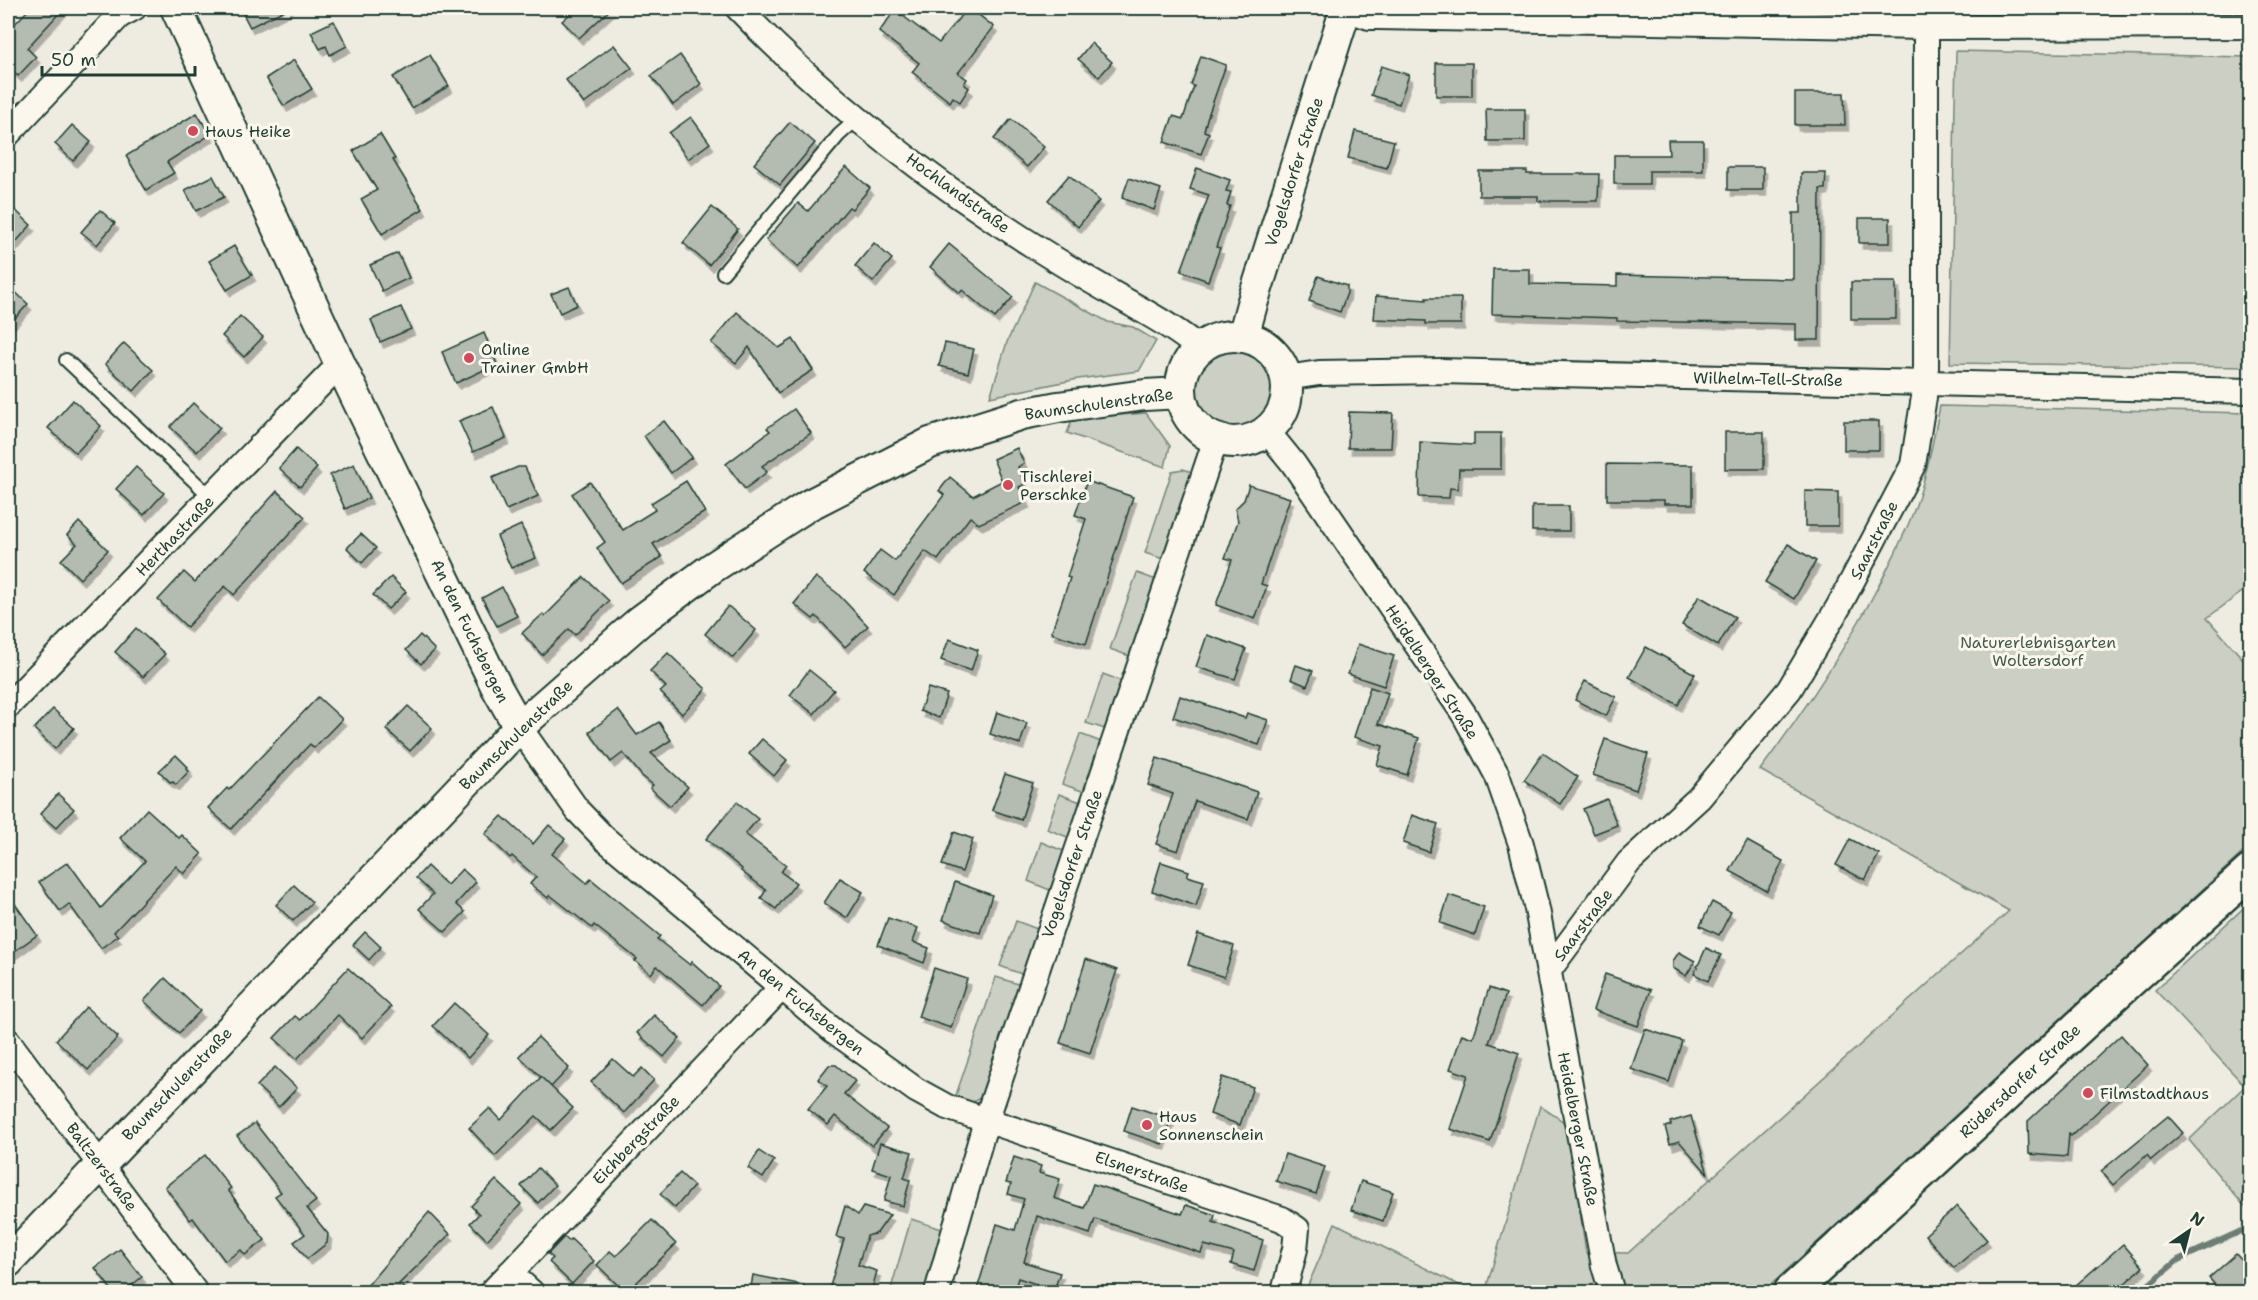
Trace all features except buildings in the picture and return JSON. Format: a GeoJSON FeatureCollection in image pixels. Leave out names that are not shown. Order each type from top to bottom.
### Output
{"type":"FeatureCollection","features":[{"type":"Feature","properties":{"kind":"main road","name":"Rüdersdorfer Straße"},"geometry":{"type":"LineString","coordinates":[[1791,1293],[2090,1016],[2250,872]]}},
{"type":"Feature","properties":{"kind":"street"},"geometry":{"type":"LineString","coordinates":[[8,134],[119,16],[134,8]]}},
{"type":"Feature","properties":{"kind":"street","name":"An den Fuchsbergen"},"geometry":{"type":"LineString","coordinates":[[176,8],[340,364],[497,688],[519,727],[578,811],[605,839],[834,1031],[916,1090],[947,1107],[986,1121]]}},
{"type":"Feature","properties":{"kind":"street","name":"Hochlandstraße"},"geometry":{"type":"LineString","coordinates":[[738,8],[857,119],[990,218],[1063,265],[1174,329],[1200,349]]}},
{"type":"Feature","properties":{"kind":"street"},"geometry":{"type":"LineString","coordinates":[[1346,8],[1377,17],[1925,17],[2250,26]]}},
{"type":"Feature","properties":{"kind":"street","name":"Vogelsdorfer Straße"},"geometry":{"type":"LineString","coordinates":[[1243,337],[1346,8]]}},
{"type":"Feature","properties":{"kind":"street","name":"Saarstraße"},"geometry":{"type":"LineString","coordinates":[[1549,970],[1629,862],[1699,798],[1790,690],[1839,606],[1912,465],[1924,382],[1925,17]]}},
{"type":"Feature","properties":{"kind":"street"},"geometry":{"type":"LineString","coordinates":[[1228,337],[1243,337],[1258,342],[1271,351],[1286,378],[1287,393],[1284,407],[1277,420],[1267,431],[1256,438],[1229,442],[1216,439],[1203,432],[1192,421],[1184,408],[1181,393],[1183,376],[1189,361],[1200,349],[1213,341],[1228,337]]}},
{"type":"Feature","properties":{"kind":"street","name":"Herthastraße"},"geometry":{"type":"LineString","coordinates":[[8,706],[340,364]]}},
{"type":"Feature","properties":{"kind":"street","name":"Wilhelm-Tell-Straße"},"geometry":{"type":"LineString","coordinates":[[1286,378],[1319,373],[1441,371],[2250,391]]}},
{"type":"Feature","properties":{"kind":"street","name":"Baumschulenstraße"},"geometry":{"type":"LineString","coordinates":[[8,1262],[519,727],[640,621],[712,568],[799,511],[930,442],[1022,414],[1069,405],[1181,393]]}},
{"type":"Feature","properties":{"kind":"street","name":"Heidelberger Straße"},"geometry":{"type":"LineString","coordinates":[[1267,431],[1293,463],[1464,714],[1497,776],[1521,844],[1538,909],[1604,1266],[1612,1293]]}},
{"type":"Feature","properties":{"kind":"street","name":"Vogelsdorfer Straße"},"geometry":{"type":"LineString","coordinates":[[937,1293],[986,1121],[1216,439]]}},
{"type":"Feature","properties":{"kind":"street","name":"Eichbergstraße"},"geometry":{"type":"LineString","coordinates":[[492,1293],[781,988]]}},
{"type":"Feature","properties":{"kind":"street","name":"Baltzerstraße"},"geometry":{"type":"LineString","coordinates":[[8,1041],[195,1293]]}},
{"type":"Feature","properties":{"kind":"street","name":"Elsnerstraße"},"geometry":{"type":"LineString","coordinates":[[986,1121],[1282,1219],[1297,1229],[1295,1249],[1284,1293]]}},
{"type":"Feature","properties":{"kind":"street"},"geometry":{"type":"LineString","coordinates":[[510,1273],[531,1293]]}},
{"type":"Feature","properties":{"kind":"lane"},"geometry":{"type":"LineString","coordinates":[[723,273],[839,135],[857,119]]}},
{"type":"Feature","properties":{"kind":"lane"},"geometry":{"type":"LineString","coordinates":[[66,360],[212,498]]}},
{"type":"Feature","properties":{"kind":"green space"},"geometry":{"type":"Polygon","coordinates":[[[1956,51],[2250,57],[2250,367],[1950,363],[1956,51]]]}},
{"type":"Feature","properties":{"kind":"green space"},"geometry":{"type":"Polygon","coordinates":[[[1035,282],[1108,322],[1133,327],[1156,341],[1139,371],[1078,379],[990,397],[1007,342],[1035,282]]]}},
{"type":"Feature","properties":{"kind":"green space"},"geometry":{"type":"Polygon","coordinates":[[[1234,350],[1249,353],[1262,362],[1271,375],[1274,390],[1271,405],[1262,418],[1249,427],[1234,430],[1219,427],[1206,418],[1197,405],[1194,390],[1197,375],[1206,362],[1219,353],[1234,350]]]}},
{"type":"Feature","properties":{"kind":"green space","name":"Naturerlebnisgarten Woltersdorf"},"geometry":{"type":"Polygon","coordinates":[[[1940,406],[2250,413],[2250,586],[2207,618],[2250,667],[2250,846],[1763,1292],[1485,1292],[1540,1106],[1567,1124],[1586,1252],[1628,1253],[2009,911],[1760,770],[1802,712],[1841,652],[1893,557],[1919,496],[1940,406]]]}},
{"type":"Feature","properties":{"kind":"green space"},"geometry":{"type":"Polygon","coordinates":[[[1146,413],[1170,446],[1165,467],[1067,433],[1071,423],[1068,419],[1146,413]]]}},
{"type":"Feature","properties":{"kind":"green space"},"geometry":{"type":"Polygon","coordinates":[[[1183,469],[1192,472],[1163,559],[1145,553],[1172,471],[1183,469]]]}},
{"type":"Feature","properties":{"kind":"green space"},"geometry":{"type":"Polygon","coordinates":[[[1137,573],[1159,581],[1132,657],[1110,649],[1137,573]]]}},
{"type":"Feature","properties":{"kind":"green space"},"geometry":{"type":"Polygon","coordinates":[[[1103,674],[1124,682],[1108,730],[1086,723],[1103,674]]]}},
{"type":"Feature","properties":{"kind":"green space"},"geometry":{"type":"Polygon","coordinates":[[[1080,734],[1104,743],[1085,792],[1062,784],[1080,734]]]}},
{"type":"Feature","properties":{"kind":"green space"},"geometry":{"type":"Polygon","coordinates":[[[1059,794],[1083,803],[1070,838],[1047,829],[1059,794]]]}},
{"type":"Feature","properties":{"kind":"green space"},"geometry":{"type":"Polygon","coordinates":[[[1041,842],[1066,852],[1052,891],[1028,881],[1041,842]]]}},
{"type":"Feature","properties":{"kind":"green space"},"geometry":{"type":"Polygon","coordinates":[[[2250,902],[2250,1213],[2189,1140],[2245,1086],[2155,990],[2250,902]]]}},
{"type":"Feature","properties":{"kind":"green space"},"geometry":{"type":"Polygon","coordinates":[[[1016,921],[1040,930],[1024,975],[1000,966],[1016,921]]]}},
{"type":"Feature","properties":{"kind":"green space"},"geometry":{"type":"Polygon","coordinates":[[[996,977],[1021,985],[980,1098],[970,1104],[955,1098],[996,977]]]}},
{"type":"Feature","properties":{"kind":"green space"},"geometry":{"type":"Polygon","coordinates":[[[911,1219],[945,1230],[927,1292],[890,1292],[911,1219]]]}},
{"type":"Feature","properties":{"kind":"green space"},"geometry":{"type":"Polygon","coordinates":[[[1335,1223],[1473,1292],[1305,1292],[1335,1223]]]}},
{"type":"Feature","properties":{"kind":"waterway"},"geometry":{"type":"LineString","coordinates":[[2140,1292],[2178,1260],[2250,1227]]}},
{"type":"Feature","properties":{"kind":"place","name":"Haus Heike"},"geometry":{"type":"Point","coordinates":[193,131]}},
{"type":"Feature","properties":{"kind":"place","name":"Online Trainer GmbH"},"geometry":{"type":"Point","coordinates":[469,358]}},
{"type":"Feature","properties":{"kind":"place","name":"Tischlerei Perschke"},"geometry":{"type":"Point","coordinates":[1008,485]}},
{"type":"Feature","properties":{"kind":"place","name":"Filmstadthaus"},"geometry":{"type":"Point","coordinates":[2088,1093]}},
{"type":"Feature","properties":{"kind":"place","name":"Haus Sonnenschein"},"geometry":{"type":"Point","coordinates":[1147,1125]}}]}
